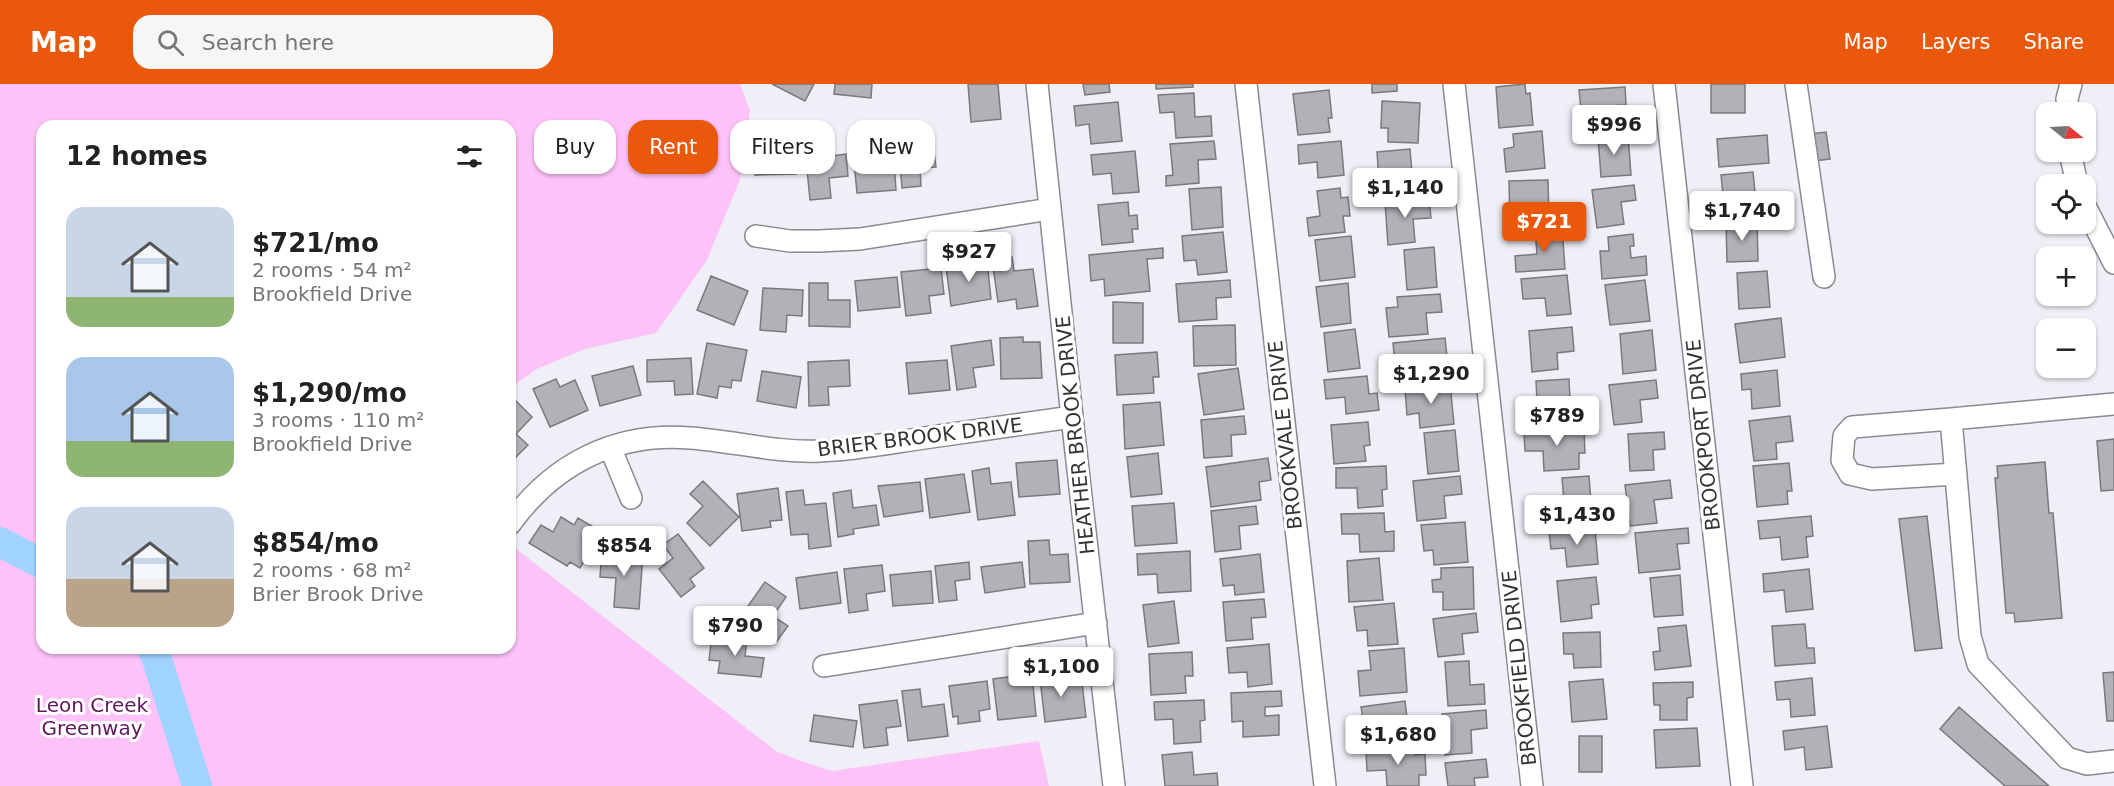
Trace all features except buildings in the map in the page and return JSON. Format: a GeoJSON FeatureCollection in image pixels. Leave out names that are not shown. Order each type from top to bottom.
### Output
{"type":"FeatureCollection","features":[{"type":"Feature","properties":{"kind":"street","name":"HEATHER BROOK DRIVE"},"geometry":{"type":"LineString","coordinates":[[1037,84],[1114,786]]}},
{"type":"Feature","properties":{"kind":"street","name":"BROOKVALE DRIVE"},"geometry":{"type":"LineString","coordinates":[[1246,84],[1325,786]]}},
{"type":"Feature","properties":{"kind":"street","name":"BROOKFIELD DRIVE"},"geometry":{"type":"LineString","coordinates":[[1454,84],[1533,786]]}},
{"type":"Feature","properties":{"kind":"street","name":"BROOKPORT DRIVE"},"geometry":{"type":"LineString","coordinates":[[1664,84],[1742,786]]}},
{"type":"Feature","properties":{"kind":"street"},"geometry":{"type":"LineString","coordinates":[[1796,84],[1824,277]]}},
{"type":"Feature","properties":{"kind":"street"},"geometry":{"type":"LineString","coordinates":[[2067,102],[2071,84]]}},
{"type":"Feature","properties":{"kind":"street"},"geometry":{"type":"LineString","coordinates":[[756,236],[800,241],[860,238],[1050,209]]}},
{"type":"Feature","properties":{"kind":"street"},"geometry":{"type":"LineString","coordinates":[[2096,228],[2114,263]]}},
{"type":"Feature","properties":{"kind":"street"},"geometry":{"type":"LineString","coordinates":[[1956,474],[1872,479],[1850,474],[1842,460],[1844,436],[1852,428],[2114,404]]}},
{"type":"Feature","properties":{"kind":"street","name":"BRIER BROOK DRIVE"},"geometry":{"type":"LineString","coordinates":[[516,516],[525,503],[572,464],[610,447],[629,442],[670,437],[761,448],[819,451],[872,446],[1072,417]]}},
{"type":"Feature","properties":{"kind":"street"},"geometry":{"type":"LineString","coordinates":[[1951,419],[1971,636],[1978,664],[2067,758],[2088,764],[2114,761]]}},
{"type":"Feature","properties":{"kind":"street"},"geometry":{"type":"LineString","coordinates":[[610,447],[631,498]]}},
{"type":"Feature","properties":{"kind":"street"},"geometry":{"type":"LineString","coordinates":[[824,666],[1096,623]]}},
{"type":"Feature","properties":{"kind":"green space","name":"Leon Creek Greenway"},"geometry":{"type":"Polygon","coordinates":[[[0,84],[740,84],[750,111],[749,120],[730,120],[730,174],[741,174],[741,177],[707,260],[656,333],[585,349],[537,369],[516,384],[516,120],[36,120],[36,654],[516,654],[516,549],[776,751],[832,771],[1039,741],[1049,786],[0,786],[0,84]]]}},
{"type":"Feature","properties":{"kind":"waterway"},"geometry":{"type":"LineString","coordinates":[[0,542],[36,561]]}},
{"type":"Feature","properties":{"kind":"waterway"},"geometry":{"type":"LineString","coordinates":[[155,654],[197,786]]}}]}
